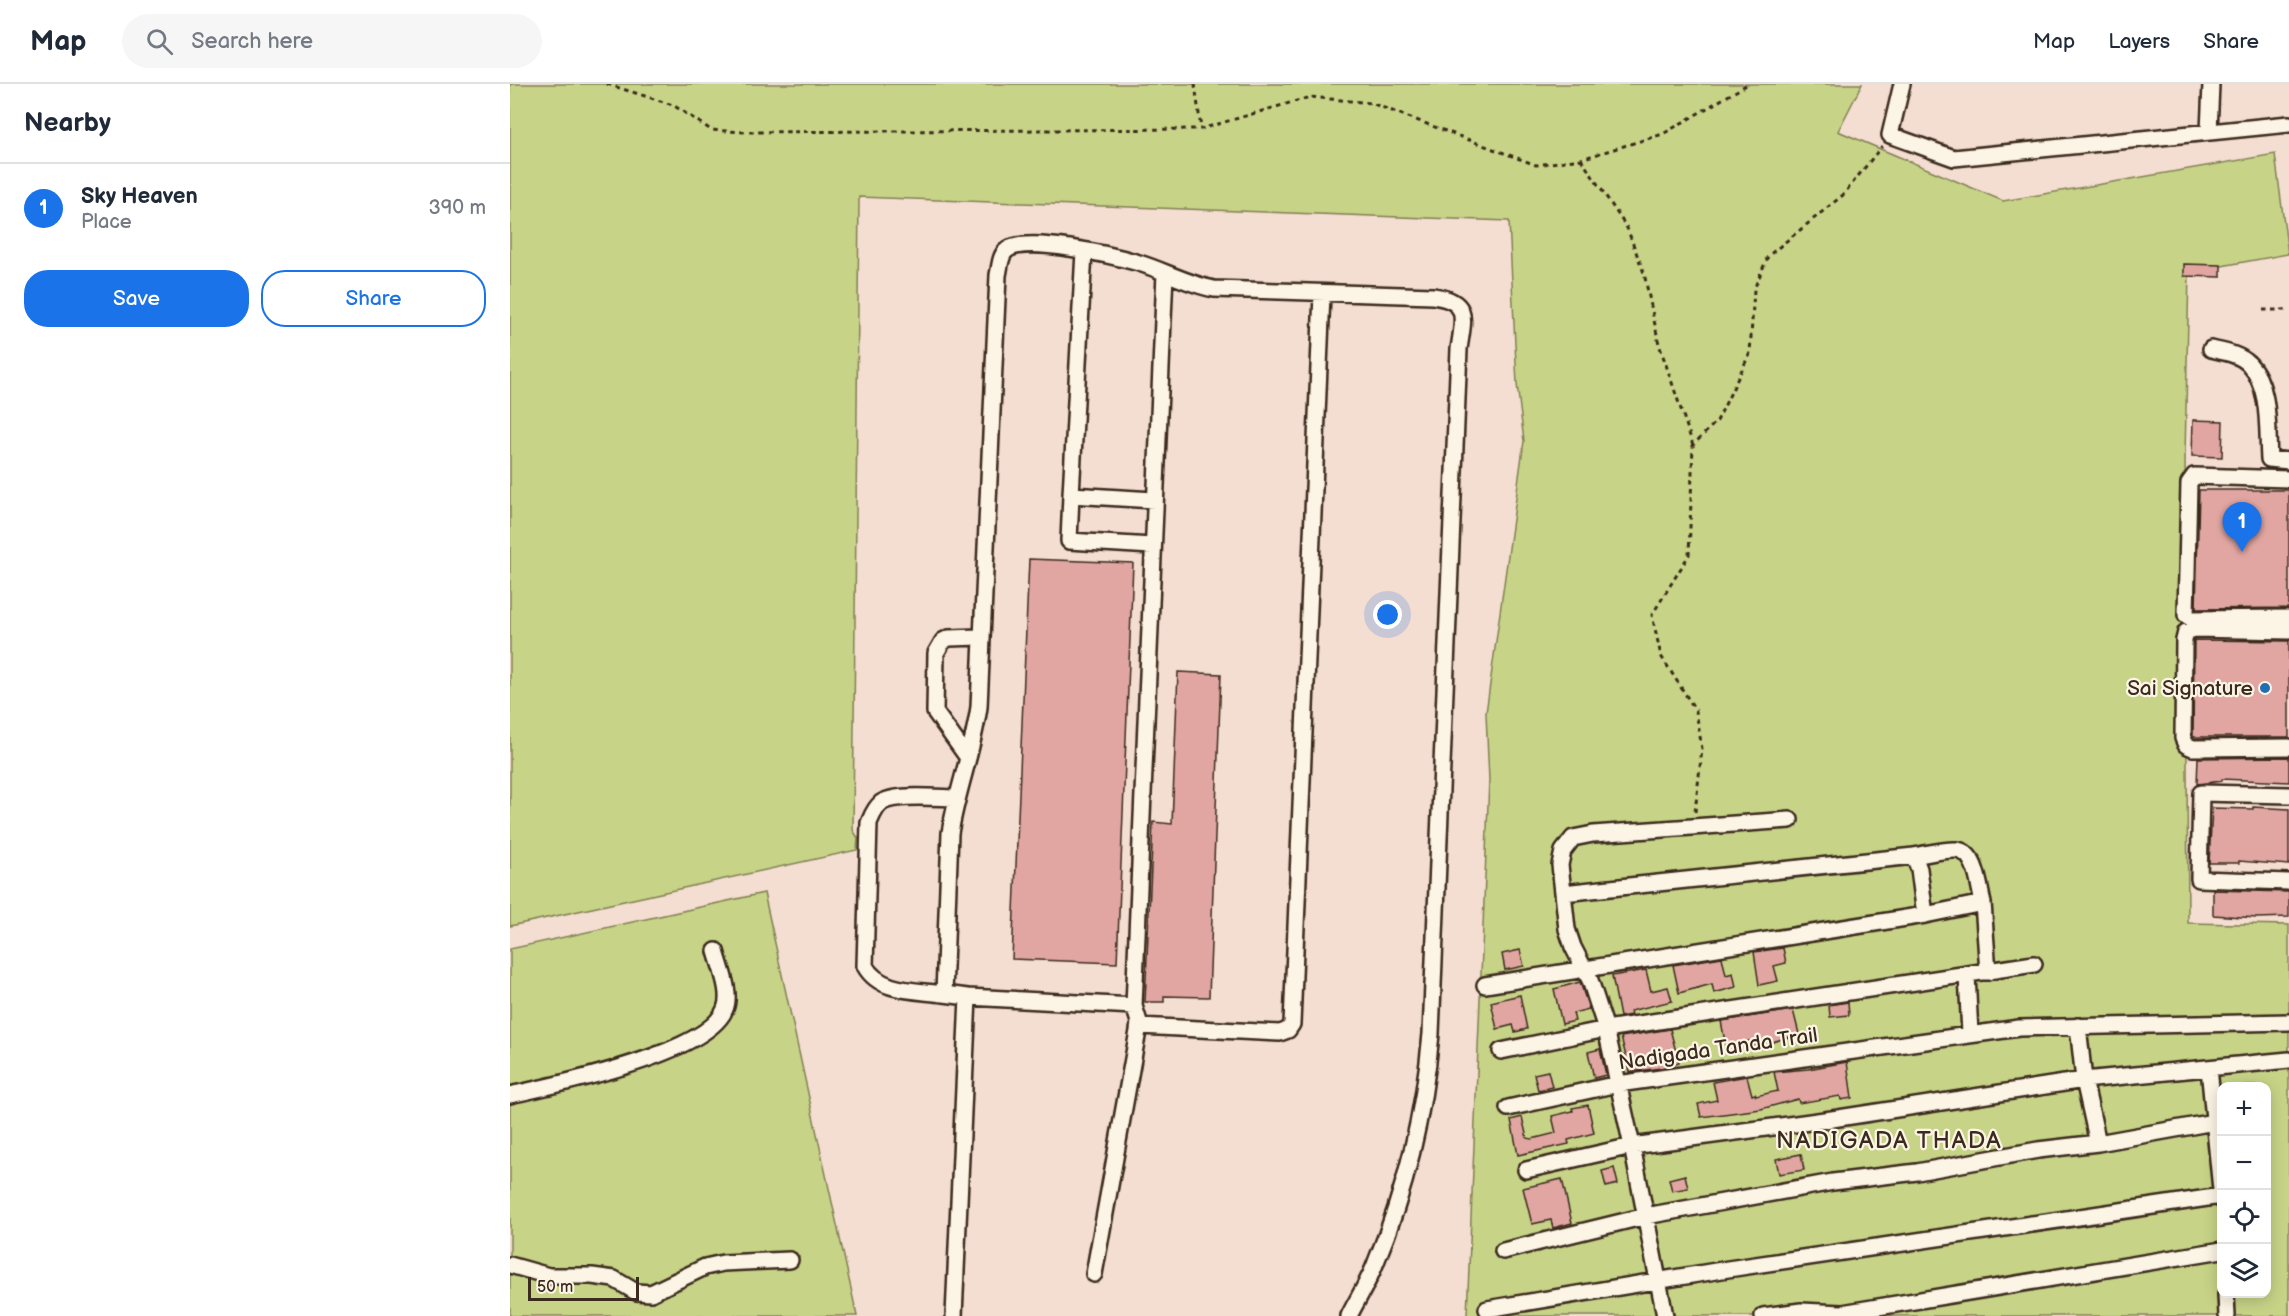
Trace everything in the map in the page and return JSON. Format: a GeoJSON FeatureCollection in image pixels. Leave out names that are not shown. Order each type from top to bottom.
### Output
{"type":"FeatureCollection","features":[{"type":"Feature","properties":{"kind":"street"},"geometry":{"type":"LineString","coordinates":[[1902,84],[1890,135],[1954,158],[2289,124]]}},
{"type":"Feature","properties":{"kind":"street"},"geometry":{"type":"LineString","coordinates":[[2209,132],[2211,84]]}},
{"type":"Feature","properties":{"kind":"street"},"geometry":{"type":"LineString","coordinates":[[944,994],[950,833],[979,707],[980,637],[998,275],[1002,256],[1012,247],[1028,244],[1084,251],[1140,263],[1190,284],[1214,289],[1443,297],[1458,306],[1464,320],[1459,349],[1431,1034],[1427,1080],[1420,1118],[1397,1204],[1376,1263],[1349,1316]]}},
{"type":"Feature","properties":{"kind":"street"},"geometry":{"type":"LineString","coordinates":[[1084,251],[1069,541],[1152,546]]}},
{"type":"Feature","properties":{"kind":"street"},"geometry":{"type":"LineString","coordinates":[[1094,1274],[1138,1026],[1134,1006],[1165,273]]}},
{"type":"Feature","properties":{"kind":"street"},"geometry":{"type":"LineString","coordinates":[[1138,1026],[1280,1033],[1285,1032],[1292,1024],[1322,294]]}},
{"type":"Feature","properties":{"kind":"street"},"geometry":{"type":"LineString","coordinates":[[2211,349],[2235,354],[2248,363],[2258,377],[2264,396],[2269,459],[2289,461]]}},
{"type":"Feature","properties":{"kind":"street"},"geometry":{"type":"LineString","coordinates":[[2289,479],[2194,476],[2189,480],[2186,615],[2192,619],[2289,618]]}},
{"type":"Feature","properties":{"kind":"street"},"geometry":{"type":"LineString","coordinates":[[1071,495],[1154,500]]}},
{"type":"Feature","properties":{"kind":"street"},"geometry":{"type":"LineString","coordinates":[[2289,631],[2195,629],[2186,632],[2183,738],[2186,744],[2193,748],[2289,747]]}},
{"type":"Feature","properties":{"kind":"street"},"geometry":{"type":"LineString","coordinates":[[968,758],[935,712],[936,653],[943,641],[950,638],[980,637]]}},
{"type":"Feature","properties":{"kind":"street"},"geometry":{"type":"LineString","coordinates":[[2289,795],[2201,793],[2199,879],[2289,882]]}},
{"type":"Feature","properties":{"kind":"street"},"geometry":{"type":"LineString","coordinates":[[957,798],[893,799],[882,802],[872,813],[869,824],[865,966],[869,973],[889,987],[968,997],[1134,1006]]}},
{"type":"Feature","properties":{"kind":"street"},"geometry":{"type":"LineString","coordinates":[[1665,1316],[1632,1146],[1606,1029],[1585,968],[1573,947],[1567,929],[1560,865],[1563,851],[1573,838],[1593,834],[1790,820]]}},
{"type":"Feature","properties":{"kind":"street"},"geometry":{"type":"LineString","coordinates":[[1563,893],[1958,850],[1967,855],[1973,865],[1983,903],[1988,972]]}},
{"type":"Feature","properties":{"kind":"street"},"geometry":{"type":"LineString","coordinates":[[1914,856],[1919,869],[1925,915]]}},
{"type":"Feature","properties":{"kind":"street"},"geometry":{"type":"LineString","coordinates":[[1485,985],[1925,915],[1983,903]]}},
{"type":"Feature","properties":{"kind":"street"},"geometry":{"type":"LineString","coordinates":[[510,1095],[645,1061],[706,1030],[717,1022],[725,1011],[728,1000],[716,951]]}},
{"type":"Feature","properties":{"kind":"street"},"geometry":{"type":"LineString","coordinates":[[1501,1052],[1606,1029],[2034,964]]}},
{"type":"Feature","properties":{"kind":"street"},"geometry":{"type":"LineString","coordinates":[[1967,975],[1970,1034]]}},
{"type":"Feature","properties":{"kind":"street"},"geometry":{"type":"LineString","coordinates":[[954,1316],[968,997]]}},
{"type":"Feature","properties":{"kind":"street"},"geometry":{"type":"LineString","coordinates":[[2098,1143],[2084,1080],[2078,1026],[2289,1022]]}},
{"type":"Feature","properties":{"kind":"street","name":"Nadigada Tanda Trail"},"geometry":{"type":"LineString","coordinates":[[1508,1108],[1618,1084],[1970,1034],[2019,1028],[2078,1026]]}},
{"type":"Feature","properties":{"kind":"street"},"geometry":{"type":"LineString","coordinates":[[1526,1170],[1632,1146],[1832,1119],[2084,1080],[2289,1060]]}},
{"type":"Feature","properties":{"kind":"street"},"geometry":{"type":"LineString","coordinates":[[2209,1068],[2221,1190]]}},
{"type":"Feature","properties":{"kind":"street"},"geometry":{"type":"LineString","coordinates":[[1503,1251],[1646,1216],[1833,1182],[1917,1172],[2214,1122]]}},
{"type":"Feature","properties":{"kind":"street"},"geometry":{"type":"LineString","coordinates":[[1487,1310],[1658,1281],[2217,1199]]}},
{"type":"Feature","properties":{"kind":"street"},"geometry":{"type":"LineString","coordinates":[[1762,1316],[1801,1311],[1842,1313],[2217,1251]]}},
{"type":"Feature","properties":{"kind":"street"},"geometry":{"type":"LineString","coordinates":[[510,1265],[549,1276],[592,1276],[614,1279],[636,1292],[651,1293],[705,1267],[723,1263],[790,1260]]}},
{"type":"Feature","properties":{"kind":"street"},"geometry":{"type":"LineString","coordinates":[[2223,1315],[2225,1298]]}},
{"type":"Feature","properties":{"kind":"path"},"geometry":{"type":"LineString","coordinates":[[607,84],[673,105],[711,130],[758,132],[1201,129],[1310,97],[1371,102],[1536,165],[1581,159],[1663,134],[1748,84]]}},
{"type":"Feature","properties":{"kind":"path"},"geometry":{"type":"LineString","coordinates":[[1195,84],[1201,129]]}},
{"type":"Feature","properties":{"kind":"path"},"geometry":{"type":"LineString","coordinates":[[1693,445],[1716,421],[1750,353],[1754,289],[1768,256],[1843,195],[1890,135]]}},
{"type":"Feature","properties":{"kind":"path"},"geometry":{"type":"LineString","coordinates":[[1581,159],[1627,228],[1644,273],[1659,344],[1693,445],[1689,555],[1652,615],[1662,656],[1696,711],[1702,749],[1694,827]]}},
{"type":"Feature","properties":{"kind":"path"},"geometry":{"type":"LineString","coordinates":[[2264,310],[2289,310]]}},
{"type":"Feature","properties":{"kind":"green space"},"geometry":{"type":"Polygon","coordinates":[[[510,84],[1862,84],[1838,131],[2003,201],[2275,154],[2288,254],[2189,272],[2185,454],[2188,923],[2289,925],[2289,1316],[1467,1316],[1489,780],[1486,713],[1524,441],[1517,384],[1509,221],[859,197],[853,830],[858,838],[857,850],[510,926],[510,84]]]}},
{"type":"Feature","properties":{"kind":"green space"},"geometry":{"type":"Polygon","coordinates":[[[764,893],[857,1316],[510,1316],[510,949],[764,893]]]}},
{"type":"Feature","properties":{"kind":"building"},"geometry":{"type":"Polygon","coordinates":[[[2184,264],[2221,265],[2221,277],[2184,276],[2184,264]]]}},
{"type":"Feature","properties":{"kind":"building"},"geometry":{"type":"Polygon","coordinates":[[[2193,420],[2223,421],[2222,457],[2192,456],[2193,420]]]}},
{"type":"Feature","properties":{"kind":"building"},"geometry":{"type":"Polygon","coordinates":[[[2199,490],[2289,490],[2289,608],[2196,609],[2199,490]]]}},
{"type":"Feature","properties":{"kind":"building"},"geometry":{"type":"Polygon","coordinates":[[[1029,559],[1133,563],[1117,963],[1012,959],[1029,559]]]}},
{"type":"Feature","properties":{"kind":"building","name":"Sai Signature"},"geometry":{"type":"Polygon","coordinates":[[[2194,640],[2289,641],[2289,737],[2193,737],[2194,640]]]}},
{"type":"Feature","properties":{"kind":"building"},"geometry":{"type":"Polygon","coordinates":[[[1178,672],[1221,674],[1209,997],[1164,996],[1164,1002],[1145,1002],[1153,822],[1172,824],[1178,672]]]}},
{"type":"Feature","properties":{"kind":"building"},"geometry":{"type":"Polygon","coordinates":[[[2289,757],[2289,782],[2222,779],[2222,781],[2197,784],[2198,758],[2289,757]]]}},
{"type":"Feature","properties":{"kind":"building"},"geometry":{"type":"Polygon","coordinates":[[[2253,807],[2289,809],[2289,865],[2239,861],[2239,863],[2209,863],[2212,808],[2253,809],[2253,807]]]}},
{"type":"Feature","properties":{"kind":"building"},"geometry":{"type":"Polygon","coordinates":[[[2213,890],[2289,892],[2289,917],[2257,918],[2213,915],[2213,890]]]}},
{"type":"Feature","properties":{"kind":"building"},"geometry":{"type":"Polygon","coordinates":[[[1783,948],[1786,963],[1774,966],[1778,981],[1759,985],[1754,952],[1783,948]]]}},
{"type":"Feature","properties":{"kind":"building"},"geometry":{"type":"Polygon","coordinates":[[[1520,950],[1524,966],[1505,970],[1502,954],[1520,950]]]}},
{"type":"Feature","properties":{"kind":"building"},"geometry":{"type":"Polygon","coordinates":[[[1722,957],[1726,975],[1733,973],[1736,987],[1714,993],[1712,984],[1679,993],[1673,965],[1722,957]]]}},
{"type":"Feature","properties":{"kind":"building"},"geometry":{"type":"Polygon","coordinates":[[[1646,970],[1651,991],[1668,987],[1672,1001],[1630,1011],[1631,1015],[1620,1017],[1612,976],[1646,970]]]}},
{"type":"Feature","properties":{"kind":"building"},"geometry":{"type":"Polygon","coordinates":[[[1580,982],[1589,1009],[1573,1013],[1575,1021],[1562,1024],[1554,989],[1580,982]]]}},
{"type":"Feature","properties":{"kind":"building"},"geometry":{"type":"Polygon","coordinates":[[[1520,995],[1527,1029],[1515,1032],[1513,1025],[1497,1029],[1491,1002],[1520,995]]]}},
{"type":"Feature","properties":{"kind":"building"},"geometry":{"type":"Polygon","coordinates":[[[1848,1002],[1849,1015],[1830,1017],[1829,1005],[1848,1002]]]}},
{"type":"Feature","properties":{"kind":"building"},"geometry":{"type":"Polygon","coordinates":[[[1793,1010],[1799,1034],[1769,1043],[1768,1041],[1750,1046],[1749,1041],[1726,1047],[1721,1021],[1793,1010]]]}},
{"type":"Feature","properties":{"kind":"building"},"geometry":{"type":"Polygon","coordinates":[[[1670,1029],[1679,1063],[1630,1072],[1621,1037],[1670,1029]]]}},
{"type":"Feature","properties":{"kind":"building"},"geometry":{"type":"Polygon","coordinates":[[[1600,1049],[1606,1075],[1594,1078],[1588,1052],[1600,1049]]]}},
{"type":"Feature","properties":{"kind":"building"},"geometry":{"type":"Polygon","coordinates":[[[1847,1062],[1852,1098],[1841,1100],[1840,1096],[1799,1103],[1798,1099],[1761,1109],[1701,1117],[1698,1104],[1717,1100],[1713,1082],[1747,1076],[1752,1095],[1756,1096],[1778,1091],[1774,1072],[1847,1062]]]}},
{"type":"Feature","properties":{"kind":"building"},"geometry":{"type":"Polygon","coordinates":[[[1548,1071],[1552,1087],[1538,1090],[1534,1074],[1548,1071]]]}},
{"type":"Feature","properties":{"kind":"building"},"geometry":{"type":"Polygon","coordinates":[[[1588,1105],[1594,1133],[1568,1140],[1569,1144],[1518,1155],[1511,1120],[1522,1117],[1527,1138],[1532,1139],[1556,1133],[1552,1116],[1573,1111],[1572,1108],[1588,1105]]]}},
{"type":"Feature","properties":{"kind":"building"},"geometry":{"type":"Polygon","coordinates":[[[1801,1154],[1804,1170],[1779,1174],[1776,1159],[1801,1154]]]}},
{"type":"Feature","properties":{"kind":"building"},"geometry":{"type":"Polygon","coordinates":[[[1614,1168],[1618,1184],[1606,1187],[1602,1171],[1614,1168]]]}},
{"type":"Feature","properties":{"kind":"building"},"geometry":{"type":"Polygon","coordinates":[[[1685,1175],[1688,1188],[1672,1191],[1669,1179],[1685,1175]]]}},
{"type":"Feature","properties":{"kind":"building"},"geometry":{"type":"Polygon","coordinates":[[[1562,1179],[1572,1223],[1553,1228],[1551,1220],[1532,1224],[1523,1188],[1562,1179]]]}},
{"type":"Feature","properties":{"kind":"place","name":"Sky Heaven"},"geometry":{"type":"Point","coordinates":[2242,552]}},
{"type":"Feature","properties":{"kind":"place","name":"Sai Signature"},"geometry":{"type":"Point","coordinates":[2265,688]}},
{"type":"Feature","properties":{"kind":"district","name":"NADIGADA THADA"},"geometry":{"type":"Point","coordinates":[1889,1140]}}]}
